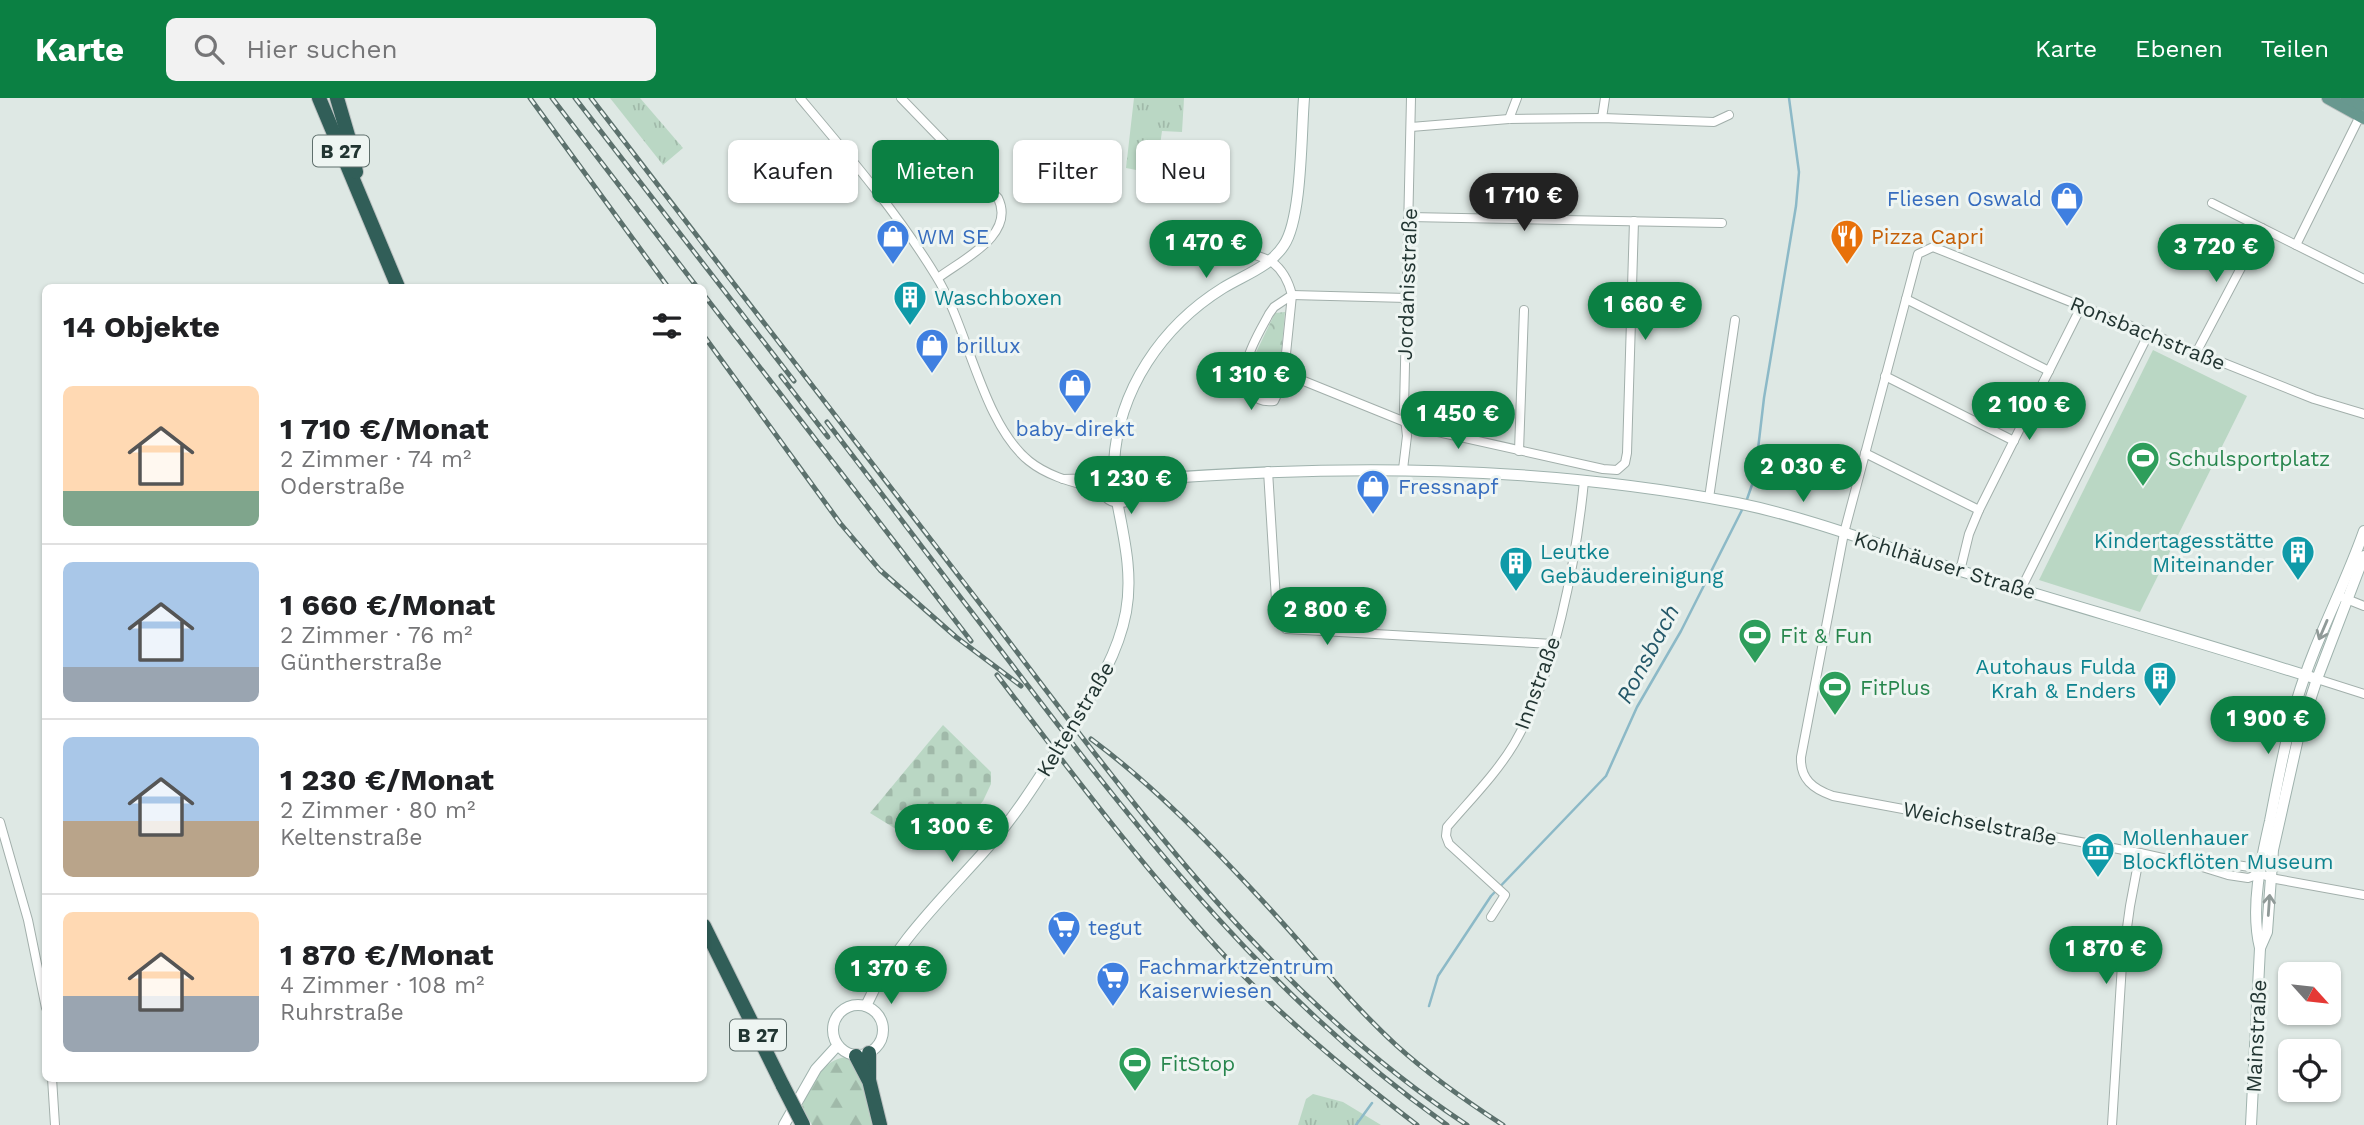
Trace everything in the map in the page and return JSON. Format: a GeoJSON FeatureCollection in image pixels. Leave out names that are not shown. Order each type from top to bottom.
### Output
{"type":"FeatureCollection","features":[{"type":"Feature","properties":{"kind":"highway","name":"B 27"},"geometry":{"type":"LineString","coordinates":[[319,98],[397,284]]}},
{"type":"Feature","properties":{"kind":"highway","name":"B 27"},"geometry":{"type":"LineString","coordinates":[[337,98],[349,139],[362,204]]}},
{"type":"Feature","properties":{"kind":"highway","name":"B 27"},"geometry":{"type":"LineString","coordinates":[[707,932],[803,1125]]}},
{"type":"Feature","properties":{"kind":"highway"},"geometry":{"type":"LineString","coordinates":[[863,1055],[880,1125]]}},
{"type":"Feature","properties":{"kind":"main road"},"geometry":{"type":"LineString","coordinates":[[1114,463],[1118,426],[1125,403],[1152,356],[1198,305],[1270,260],[1284,245],[1293,223],[1304,98]]}},
{"type":"Feature","properties":{"kind":"main road"},"geometry":{"type":"LineString","coordinates":[[2328,98],[2363,113]]}},
{"type":"Feature","properties":{"kind":"main road"},"geometry":{"type":"LineString","coordinates":[[2347,98],[2363,113]]}},
{"type":"Feature","properties":{"kind":"main road"},"geometry":{"type":"LineString","coordinates":[[1114,463],[1129,464],[1137,471],[1140,480],[1139,489],[1126,501],[1110,499],[1102,491],[1100,478],[1105,468],[1114,463]]}},
{"type":"Feature","properties":{"kind":"main road","name":"Kohlhäuser Straße"},"geometry":{"type":"LineString","coordinates":[[1140,480],[1268,471],[1403,469],[1584,481],[1709,498],[1745,505],[1844,533],[2317,679]]}},
{"type":"Feature","properties":{"kind":"main road","name":"Keltenstraße"},"geometry":{"type":"LineString","coordinates":[[866,1006],[877,981],[895,953],[989,846],[1022,804],[1108,668],[1123,626],[1129,573],[1117,501]]}},
{"type":"Feature","properties":{"kind":"main road","name":"Mainstraße"},"geometry":{"type":"LineString","coordinates":[[2265,876],[2299,734],[2364,531]]}},
{"type":"Feature","properties":{"kind":"main road","name":"Mainstraße"},"geometry":{"type":"LineString","coordinates":[[2251,1125],[2260,948],[2256,933],[2290,729],[2305,676],[2364,556]]}},
{"type":"Feature","properties":{"kind":"main road"},"geometry":{"type":"LineString","coordinates":[[850,1006],[866,1006],[878,1015],[883,1030],[878,1046],[863,1055],[842,1051],[837,1046],[832,1031],[837,1016],[850,1006]]}},
{"type":"Feature","properties":{"kind":"main road"},"geometry":{"type":"LineString","coordinates":[[784,1125],[810,1079],[837,1046]]}},
{"type":"Feature","properties":{"kind":"street"},"geometry":{"type":"LineString","coordinates":[[800,98],[893,212],[938,278],[1005,432],[1029,461],[1071,483],[1102,491]]}},
{"type":"Feature","properties":{"kind":"street"},"geometry":{"type":"LineString","coordinates":[[901,98],[998,198],[1003,209],[999,228],[992,238],[938,278]]}},
{"type":"Feature","properties":{"kind":"street","name":"Jordanisstraße"},"geometry":{"type":"LineString","coordinates":[[1403,469],[1407,436],[1405,421],[1411,98]]}},
{"type":"Feature","properties":{"kind":"street"},"geometry":{"type":"LineString","coordinates":[[1509,119],[1517,98]]}},
{"type":"Feature","properties":{"kind":"street"},"geometry":{"type":"LineString","coordinates":[[1602,118],[1605,98]]}},
{"type":"Feature","properties":{"kind":"street"},"geometry":{"type":"LineString","coordinates":[[2296,245],[2363,113]]}},
{"type":"Feature","properties":{"kind":"street"},"geometry":{"type":"LineString","coordinates":[[1411,127],[1509,119],[1602,118],[1714,122],[1729,115]]}},
{"type":"Feature","properties":{"kind":"street"},"geometry":{"type":"LineString","coordinates":[[2213,203],[2364,279]]}},
{"type":"Feature","properties":{"kind":"street"},"geometry":{"type":"LineString","coordinates":[[1409,217],[1722,223]]}},
{"type":"Feature","properties":{"kind":"street"},"geometry":{"type":"LineString","coordinates":[[1284,373],[1420,428],[1617,470],[1626,461],[1634,221]]}},
{"type":"Feature","properties":{"kind":"street"},"geometry":{"type":"LineString","coordinates":[[2196,353],[2262,228]]}},
{"type":"Feature","properties":{"kind":"street"},"geometry":{"type":"LineString","coordinates":[[1181,237],[1270,260],[1283,273],[1292,295],[1284,373],[1276,398],[1270,402],[1253,394],[1245,372],[1248,359],[1274,307],[1292,295],[1407,298]]}},
{"type":"Feature","properties":{"kind":"street","name":"Ronsbachstraße"},"geometry":{"type":"LineString","coordinates":[[1906,299],[1918,254],[1933,247],[2314,399],[2364,414]]}},
{"type":"Feature","properties":{"kind":"street"},"geometry":{"type":"LineString","coordinates":[[1844,533],[1906,299],[2049,371]]}},
{"type":"Feature","properties":{"kind":"street"},"geometry":{"type":"LineString","coordinates":[[1960,571],[1969,534],[1979,509],[2082,305]]}},
{"type":"Feature","properties":{"kind":"street"},"geometry":{"type":"LineString","coordinates":[[1519,450],[1524,310]]}},
{"type":"Feature","properties":{"kind":"street"},"geometry":{"type":"LineString","coordinates":[[1709,498],[1735,320]]}},
{"type":"Feature","properties":{"kind":"street"},"geometry":{"type":"LineString","coordinates":[[2021,589],[2150,333]]}},
{"type":"Feature","properties":{"kind":"street"},"geometry":{"type":"LineString","coordinates":[[1885,376],[2014,441]]}},
{"type":"Feature","properties":{"kind":"street"},"geometry":{"type":"LineString","coordinates":[[1865,453],[1979,509]]}},
{"type":"Feature","properties":{"kind":"street"},"geometry":{"type":"LineString","coordinates":[[1268,471],[1277,616],[1286,629],[1553,644]]}},
{"type":"Feature","properties":{"kind":"street"},"geometry":{"type":"LineString","coordinates":[[1063,479],[1100,478]]}},
{"type":"Feature","properties":{"kind":"street","name":"Innstraße"},"geometry":{"type":"LineString","coordinates":[[1491,917],[1505,895],[1449,844],[1447,827],[1502,762],[1533,704],[1566,597],[1584,481]]}},
{"type":"Feature","properties":{"kind":"street","name":"Weichselstraße"},"geometry":{"type":"LineString","coordinates":[[1844,533],[1801,757],[1801,769],[1806,780],[1818,790],[1833,796],[2140,853],[2248,878],[2265,876],[2364,895]]}},
{"type":"Feature","properties":{"kind":"street"},"geometry":{"type":"LineString","coordinates":[[2343,597],[2364,606]]}},
{"type":"Feature","properties":{"kind":"street","name":"Kohlhäuser Straße"},"geometry":{"type":"LineString","coordinates":[[2317,679],[2364,694]]}},
{"type":"Feature","properties":{"kind":"street"},"geometry":{"type":"LineString","coordinates":[[0,822],[27,920],[42,989]]}},
{"type":"Feature","properties":{"kind":"street"},"geometry":{"type":"LineString","coordinates":[[2112,1125],[2122,964],[2140,853]]}},
{"type":"Feature","properties":{"kind":"street"},"geometry":{"type":"LineString","coordinates":[[52,1082],[55,1125]]}},
{"type":"Feature","properties":{"kind":"green space"},"geometry":{"type":"Polygon","coordinates":[[[610,98],[640,98],[683,148],[663,165],[610,98]]]}},
{"type":"Feature","properties":{"kind":"green space"},"geometry":{"type":"Polygon","coordinates":[[[1134,98],[1184,98],[1182,132],[1162,131],[1161,140],[1136,140],[1136,170],[1126,168],[1134,98]]]}},
{"type":"Feature","properties":{"kind":"green space"},"geometry":{"type":"Polygon","coordinates":[[[1285,312],[1278,387],[1273,397],[1261,396],[1257,392],[1259,382],[1250,380],[1250,365],[1275,313],[1285,312]]]}},
{"type":"Feature","properties":{"kind":"green space","name":"Schulsportplatz"},"geometry":{"type":"Polygon","coordinates":[[[2153,350],[2247,396],[2140,612],[2039,580],[2153,350]]]}},
{"type":"Feature","properties":{"kind":"green space"},"geometry":{"type":"Polygon","coordinates":[[[943,725],[991,772],[991,784],[983,801],[947,842],[937,848],[925,847],[870,813],[943,725]]]}},
{"type":"Feature","properties":{"kind":"green space"},"geometry":{"type":"Polygon","coordinates":[[[846,1057],[852,1061],[861,1077],[874,1125],[812,1125],[802,1107],[809,1091],[824,1068],[846,1057]]]}},
{"type":"Feature","properties":{"kind":"green space"},"geometry":{"type":"Polygon","coordinates":[[[1313,1094],[1343,1102],[1381,1125],[1298,1125],[1306,1099],[1313,1094]]]}},
{"type":"Feature","properties":{"kind":"waterway","name":"Ronsbach"},"geometry":{"type":"LineString","coordinates":[[1746,502],[1756,466],[1764,398],[1796,206],[1799,172],[1789,98]]}},
{"type":"Feature","properties":{"kind":"waterway","name":"Ronsbach"},"geometry":{"type":"LineString","coordinates":[[1429,1006],[1438,976],[1491,896],[1606,776],[1637,707],[1681,631],[1743,508]]}},
{"type":"Feature","properties":{"kind":"waterway","name":"Ronsbach"},"geometry":{"type":"LineString","coordinates":[[1356,1125],[1372,1103]]}},
{"type":"Feature","properties":{"kind":"railway"},"geometry":{"type":"LineString","coordinates":[[530,98],[666,284]]}},
{"type":"Feature","properties":{"kind":"railway"},"geometry":{"type":"LineString","coordinates":[[552,98],[695,284]]}},
{"type":"Feature","properties":{"kind":"railway"},"geometry":{"type":"LineString","coordinates":[[575,98],[794,381]]}},
{"type":"Feature","properties":{"kind":"railway"},"geometry":{"type":"LineString","coordinates":[[591,98],[1156,831],[1270,959],[1332,1019],[1397,1075],[1467,1125]]}},
{"type":"Feature","properties":{"kind":"railway"},"geometry":{"type":"LineString","coordinates":[[707,299],[971,641]]}},
{"type":"Feature","properties":{"kind":"railway"},"geometry":{"type":"LineString","coordinates":[[707,340],[840,523],[880,570],[956,637],[1021,686]]}},
{"type":"Feature","properties":{"kind":"railway"},"geometry":{"type":"LineString","coordinates":[[781,376],[828,437]]}},
{"type":"Feature","properties":{"kind":"railway"},"geometry":{"type":"LineString","coordinates":[[827,422],[1115,798],[1216,916],[1269,973],[1325,1027],[1447,1125]]}},
{"type":"Feature","properties":{"kind":"railway"},"geometry":{"type":"LineString","coordinates":[[997,675],[1142,861],[1236,968],[1324,1050],[1417,1125]]}},
{"type":"Feature","properties":{"kind":"railway"},"geometry":{"type":"LineString","coordinates":[[1091,739],[1136,775],[1199,834],[1396,1045],[1421,1067],[1503,1125]]}},
{"type":"Feature","properties":{"kind":"place","name":"Fliesen Oswald"},"geometry":{"type":"Point","coordinates":[2067,228]}},
{"type":"Feature","properties":{"kind":"place","name":"WM SE"},"geometry":{"type":"Point","coordinates":[893,266]}},
{"type":"Feature","properties":{"kind":"place","name":"Pizza Capri"},"geometry":{"type":"Point","coordinates":[1847,266]}},
{"type":"Feature","properties":{"kind":"place","name":"Waschboxen"},"geometry":{"type":"Point","coordinates":[910,327]}},
{"type":"Feature","properties":{"kind":"place","name":"brillux"},"geometry":{"type":"Point","coordinates":[932,375]}},
{"type":"Feature","properties":{"kind":"place","name":"baby-direkt"},"geometry":{"type":"Point","coordinates":[1075,415]}},
{"type":"Feature","properties":{"kind":"place","name":"Schulsportplatz"},"geometry":{"type":"Point","coordinates":[2143,488]}},
{"type":"Feature","properties":{"kind":"place","name":"Fressnapf"},"geometry":{"type":"Point","coordinates":[1373,516]}},
{"type":"Feature","properties":{"kind":"place","name":"Kindertagesstätte Miteinander"},"geometry":{"type":"Point","coordinates":[2298,582]}},
{"type":"Feature","properties":{"kind":"place","name":"Leutke Gebäudereinigung"},"geometry":{"type":"Point","coordinates":[1516,593]}},
{"type":"Feature","properties":{"kind":"place","name":"Fit & Fun"},"geometry":{"type":"Point","coordinates":[1755,665]}},
{"type":"Feature","properties":{"kind":"place","name":"Autohaus Fulda Krah & Enders"},"geometry":{"type":"Point","coordinates":[2160,708]}},
{"type":"Feature","properties":{"kind":"place","name":"FitPlus"},"geometry":{"type":"Point","coordinates":[1835,717]}},
{"type":"Feature","properties":{"kind":"place","name":"Mollenhauer Blockflöten Museum"},"geometry":{"type":"Point","coordinates":[2098,879]}},
{"type":"Feature","properties":{"kind":"place","name":"tegut"},"geometry":{"type":"Point","coordinates":[1064,957]}},
{"type":"Feature","properties":{"kind":"place","name":"Fachmarktzentrum Kaiserwiesen"},"geometry":{"type":"Point","coordinates":[1113,1008]}},
{"type":"Feature","properties":{"kind":"place","name":"FitStop"},"geometry":{"type":"Point","coordinates":[1135,1093]}}]}
